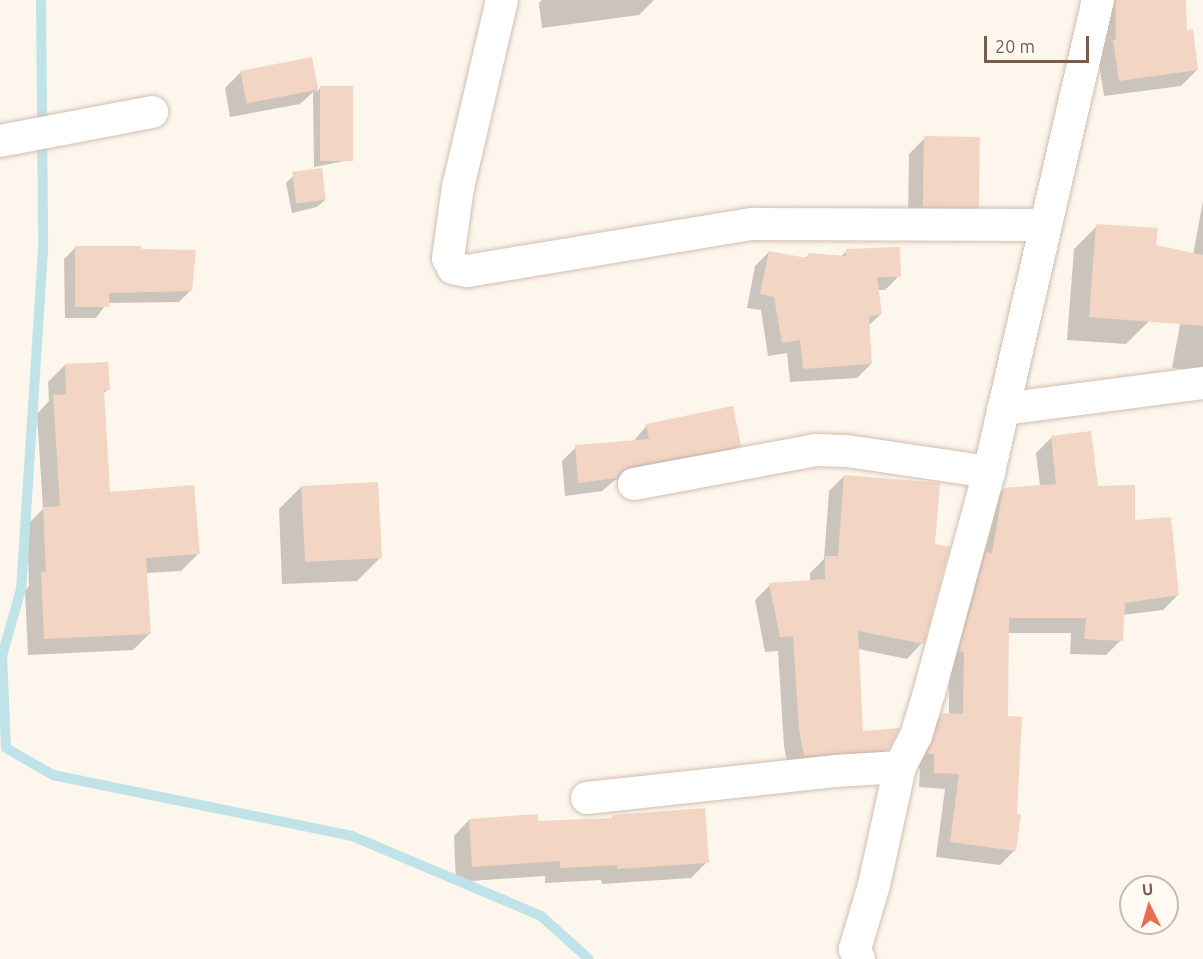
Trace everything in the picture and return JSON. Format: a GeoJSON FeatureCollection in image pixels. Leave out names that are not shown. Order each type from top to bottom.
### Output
{"type":"FeatureCollection","features":[{"type":"Feature","properties":{"kind":"street"},"geometry":{"type":"LineString","coordinates":[[502,0],[458,187],[448,258],[453,268],[467,271],[752,224],[1044,225]]}},
{"type":"Feature","properties":{"kind":"street"},"geometry":{"type":"LineString","coordinates":[[859,959],[855,949],[874,885],[900,767],[916,736],[929,693],[989,472],[1044,225],[1098,0]]}},
{"type":"Feature","properties":{"kind":"street"},"geometry":{"type":"LineString","coordinates":[[0,141],[152,112]]}},
{"type":"Feature","properties":{"kind":"street"},"geometry":{"type":"LineString","coordinates":[[1003,409],[1203,383]]}},
{"type":"Feature","properties":{"kind":"street"},"geometry":{"type":"LineString","coordinates":[[634,484],[815,450],[847,451],[989,472]]}},
{"type":"Feature","properties":{"kind":"street"},"geometry":{"type":"LineString","coordinates":[[587,798],[835,771],[900,767]]}},
{"type":"Feature","properties":{"kind":"building"},"geometry":{"type":"Polygon","coordinates":[[[1115,0],[1186,0],[1187,30],[1193,29],[1198,70],[1119,81],[1113,40],[1116,39],[1115,0]]]}},
{"type":"Feature","properties":{"kind":"building"},"geometry":{"type":"Polygon","coordinates":[[[312,57],[318,89],[247,103],[240,71],[312,57]]]}},
{"type":"Feature","properties":{"kind":"building"},"geometry":{"type":"Polygon","coordinates":[[[320,86],[353,86],[353,161],[320,161],[320,86]]]}},
{"type":"Feature","properties":{"kind":"building"},"geometry":{"type":"Polygon","coordinates":[[[924,136],[980,137],[979,208],[923,207],[924,136]]]}},
{"type":"Feature","properties":{"kind":"building"},"geometry":{"type":"Polygon","coordinates":[[[322,168],[326,200],[296,203],[292,172],[322,168]]]}},
{"type":"Feature","properties":{"kind":"building"},"geometry":{"type":"Polygon","coordinates":[[[1096,224],[1158,228],[1156,245],[1203,255],[1203,326],[1089,317],[1096,224]]]}},
{"type":"Feature","properties":{"kind":"building"},"geometry":{"type":"Polygon","coordinates":[[[75,246],[141,246],[141,249],[196,250],[192,291],[109,293],[109,307],[75,307],[75,246]]]}},
{"type":"Feature","properties":{"kind":"building"},"geometry":{"type":"Polygon","coordinates":[[[900,247],[901,277],[877,277],[882,314],[869,317],[872,364],[803,369],[800,340],[782,343],[774,297],[760,294],[769,251],[807,258],[808,253],[846,256],[846,249],[900,247]]]}},
{"type":"Feature","properties":{"kind":"building"},"geometry":{"type":"Polygon","coordinates":[[[108,362],[110,390],[104,390],[110,492],[194,485],[200,554],[146,558],[151,634],[44,639],[41,572],[46,572],[43,507],[60,506],[53,395],[66,394],[65,364],[108,362]]]}},
{"type":"Feature","properties":{"kind":"building"},"geometry":{"type":"Polygon","coordinates":[[[733,406],[741,446],[631,466],[622,471],[617,478],[578,483],[575,445],[649,439],[646,424],[733,406]]]}},
{"type":"Feature","properties":{"kind":"building"},"geometry":{"type":"Polygon","coordinates":[[[1091,431],[1098,486],[1135,485],[1135,520],[1171,517],[1179,595],[1125,603],[1123,641],[1084,639],[1086,618],[1009,618],[1008,716],[1022,717],[1017,814],[1021,815],[1016,851],[950,842],[959,774],[934,773],[934,754],[927,754],[942,713],[963,714],[964,652],[959,651],[986,552],[992,553],[1003,488],[1056,484],[1051,436],[1091,431]]]}},
{"type":"Feature","properties":{"kind":"building"},"geometry":{"type":"Polygon","coordinates":[[[844,475],[940,483],[935,544],[950,547],[924,644],[858,631],[863,731],[900,728],[889,750],[804,756],[799,730],[793,636],[780,637],[769,583],[825,579],[825,556],[838,556],[844,475]]]}},
{"type":"Feature","properties":{"kind":"building"},"geometry":{"type":"Polygon","coordinates":[[[378,482],[382,558],[305,562],[301,486],[378,482]]]}},
{"type":"Feature","properties":{"kind":"building"},"geometry":{"type":"Polygon","coordinates":[[[705,808],[709,863],[617,869],[617,865],[560,868],[560,861],[472,867],[469,819],[538,814],[538,821],[614,818],[613,815],[705,808]]]}},
{"type":"Feature","properties":{"kind":"waterway"},"geometry":{"type":"LineString","coordinates":[[41,0],[43,251],[21,589],[2,656],[6,748],[53,775],[352,836],[541,916],[589,959]]}}]}
